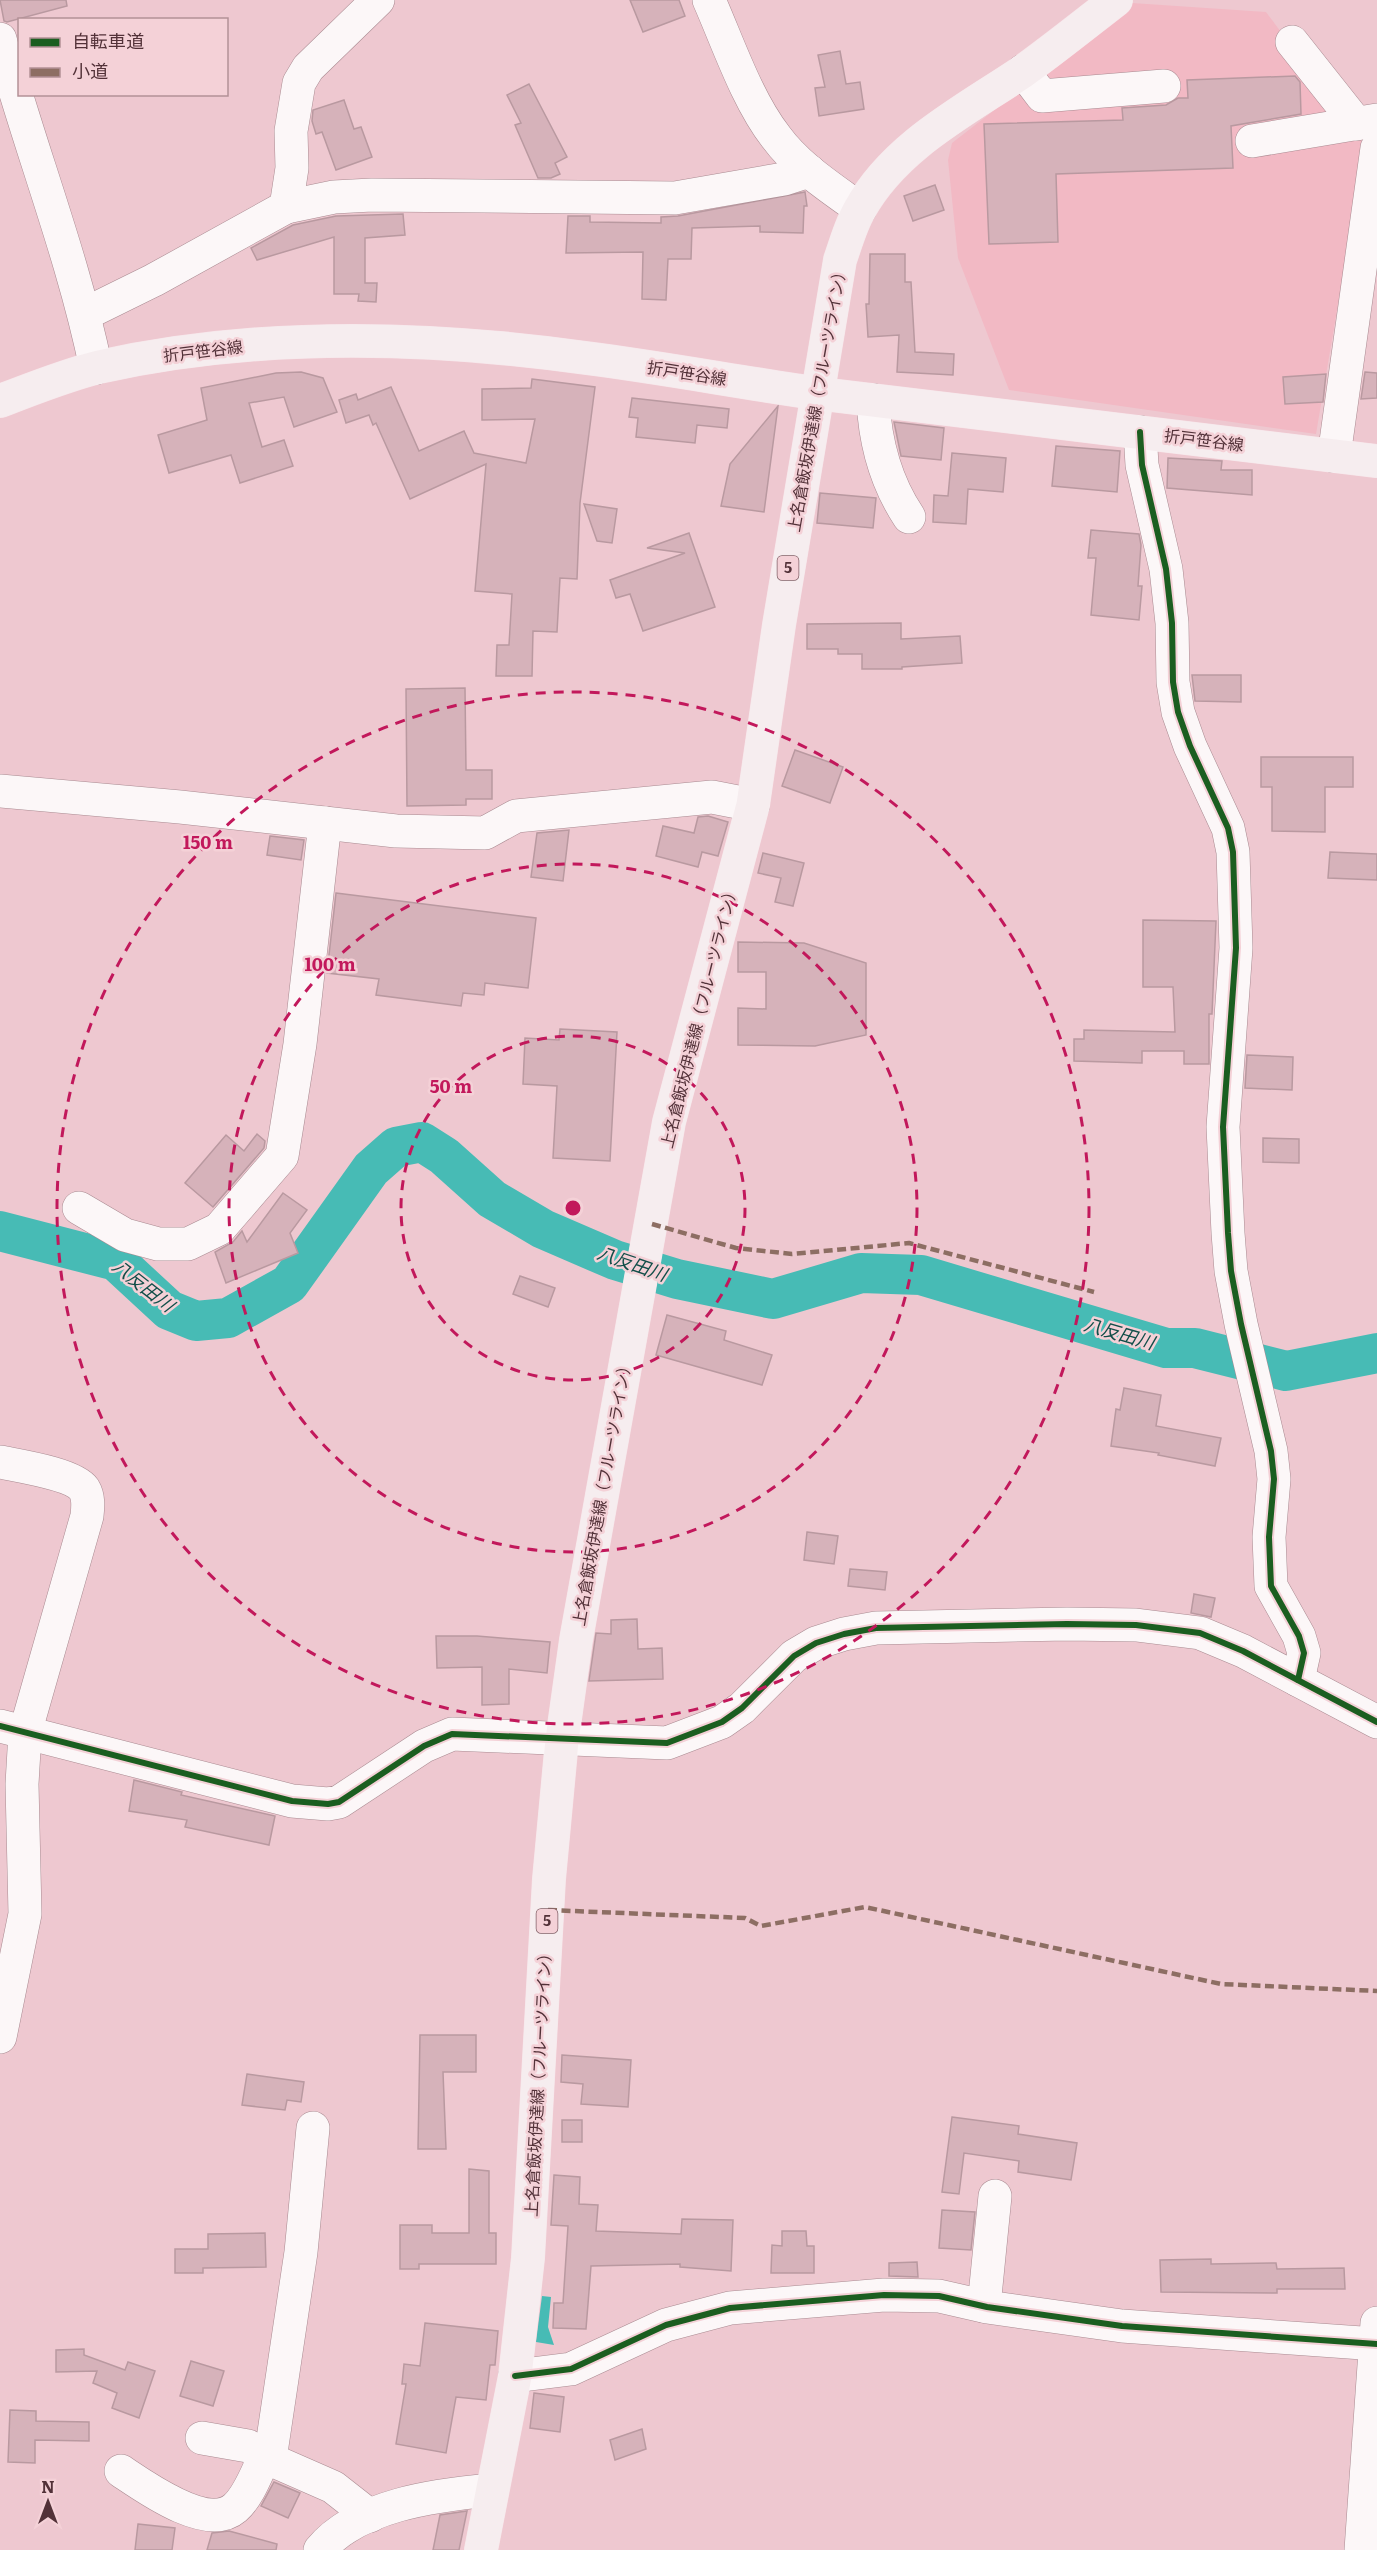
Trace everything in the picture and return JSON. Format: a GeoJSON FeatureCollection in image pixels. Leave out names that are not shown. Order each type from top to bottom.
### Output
{"type":"FeatureCollection","features":[{"type":"Feature","properties":{"kind":"main road","name":"上名倉飯坂伊達線（フルーツライン）"},"geometry":{"type":"LineString","coordinates":[[481,2550],[515,2376],[528,2258],[549,1879],[562,1740],[584,1593],[669,1122],[753,805],[779,625],[840,260],[860,209],[889,170],[915,146],[961,111],[1023,71],[1116,0]]}},
{"type":"Feature","properties":{"kind":"main road","name":"折戸笹谷線"},"geometry":{"type":"LineString","coordinates":[[0,401],[96,368],[222,346],[384,343],[584,357],[817,393],[1377,461]]}},
{"type":"Feature","properties":{"kind":"street"},"geometry":{"type":"LineString","coordinates":[[286,207],[292,168],[291,131],[299,83],[308,68],[378,0]]}},
{"type":"Feature","properties":{"kind":"street"},"geometry":{"type":"LineString","coordinates":[[709,0],[750,92],[775,136],[809,171],[860,209]]}},
{"type":"Feature","properties":{"kind":"street"},"geometry":{"type":"LineString","coordinates":[[0,39],[21,116],[85,314],[96,368]]}},
{"type":"Feature","properties":{"kind":"street"},"geometry":{"type":"LineString","coordinates":[[1292,42],[1370,130],[1334,456]]}},
{"type":"Feature","properties":{"kind":"street"},"geometry":{"type":"LineString","coordinates":[[1023,71],[1042,96],[1164,86]]}},
{"type":"Feature","properties":{"kind":"street"},"geometry":{"type":"LineString","coordinates":[[1252,141],[1370,130]]}},
{"type":"Feature","properties":{"kind":"street"},"geometry":{"type":"LineString","coordinates":[[85,314],[154,280],[286,207],[334,196],[675,198],[784,179],[809,171]]}},
{"type":"Feature","properties":{"kind":"street"},"geometry":{"type":"LineString","coordinates":[[873,400],[874,425],[885,473],[894,494],[909,517]]}},
{"type":"Feature","properties":{"kind":"street"},"geometry":{"type":"LineString","coordinates":[[1140,432],[1142,465],[1166,569],[1172,623],[1173,682],[1178,712],[1190,746],[1228,828],[1233,852],[1236,948],[1223,1126],[1228,1243],[1235,1292],[1272,1460],[1274,1479],[1269,1537],[1271,1586],[1299,1636],[1304,1653],[1298,1680]]}},
{"type":"Feature","properties":{"kind":"street"},"geometry":{"type":"LineString","coordinates":[[0,791],[180,807],[396,831],[485,833],[516,816],[622,804],[712,797],[753,805]]}},
{"type":"Feature","properties":{"kind":"street"},"geometry":{"type":"LineString","coordinates":[[79,1208],[125,1235],[158,1244],[188,1244],[219,1229],[282,1156],[300,1044],[325,823]]}},
{"type":"Feature","properties":{"kind":"street"},"geometry":{"type":"LineString","coordinates":[[0,1461],[73,1480],[84,1489],[89,1503],[87,1516],[13,1729],[22,1774],[25,1914],[0,2037]]}},
{"type":"Feature","properties":{"kind":"street"},"geometry":{"type":"LineString","coordinates":[[13,1729],[292,1801],[328,1804],[349,1797],[424,1746],[452,1734],[667,1743],[701,1732],[742,1708],[794,1656],[834,1637],[876,1628],[1067,1624],[1136,1625],[1200,1633],[1243,1651],[1377,1722]]}},
{"type":"Feature","properties":{"kind":"street"},"geometry":{"type":"LineString","coordinates":[[121,2470],[152,2491],[198,2514],[223,2514],[240,2503],[268,2457],[301,2252],[313,2128]]}},
{"type":"Feature","properties":{"kind":"street"},"geometry":{"type":"LineString","coordinates":[[984,2306],[995,2196]]}},
{"type":"Feature","properties":{"kind":"street"},"geometry":{"type":"LineString","coordinates":[[515,2376],[571,2369],[666,2325],[730,2308],[884,2295],[939,2296],[984,2306],[1122,2326],[1376,2336],[1361,2550]]}},
{"type":"Feature","properties":{"kind":"street"},"geometry":{"type":"LineString","coordinates":[[202,2438],[248,2446],[333,2487],[369,2516]]}},
{"type":"Feature","properties":{"kind":"street"},"geometry":{"type":"LineString","coordinates":[[320,2550],[328,2540],[369,2516],[436,2495],[491,2490]]}},
{"type":"Feature","properties":{"kind":"shaded area"},"geometry":{"type":"Polygon","coordinates":[[[1132,3],[1266,12],[1365,145],[1316,434],[1009,390],[958,258],[948,160],[952,143],[1132,3]]]}},
{"type":"Feature","properties":{"kind":"water"},"geometry":{"type":"Polygon","coordinates":[[[542,2296],[551,2297],[548,2327],[554,2345],[536,2342],[542,2296]]]}},
{"type":"Feature","properties":{"kind":"building"},"geometry":{"type":"Polygon","coordinates":[[[0,0],[66,0],[67,6],[4,21],[0,0]]]}},
{"type":"Feature","properties":{"kind":"building"},"geometry":{"type":"Polygon","coordinates":[[[630,0],[679,0],[685,16],[643,32],[630,0]]]}},
{"type":"Feature","properties":{"kind":"building"},"geometry":{"type":"Polygon","coordinates":[[[840,51],[846,84],[860,82],[864,109],[819,116],[815,88],[825,87],[818,55],[840,51]]]}},
{"type":"Feature","properties":{"kind":"building"},"geometry":{"type":"Polygon","coordinates":[[[1295,76],[1300,82],[1301,114],[1231,126],[1233,168],[1056,174],[1058,242],[989,244],[984,124],[1123,120],[1122,108],[1166,105],[1178,98],[1188,98],[1187,80],[1295,76]]]}},
{"type":"Feature","properties":{"kind":"building"},"geometry":{"type":"Polygon","coordinates":[[[529,84],[567,157],[555,163],[560,174],[551,178],[538,178],[515,125],[521,123],[507,95],[529,84]]]}},
{"type":"Feature","properties":{"kind":"building"},"geometry":{"type":"Polygon","coordinates":[[[344,100],[354,129],[361,127],[372,157],[336,170],[322,132],[316,134],[312,121],[313,110],[344,100]]]}},
{"type":"Feature","properties":{"kind":"building"},"geometry":{"type":"Polygon","coordinates":[[[935,185],[944,210],[913,221],[904,196],[935,185]]]}},
{"type":"Feature","properties":{"kind":"building"},"geometry":{"type":"Polygon","coordinates":[[[805,192],[807,206],[804,206],[803,233],[760,232],[760,226],[692,228],[691,259],[668,259],[666,300],[642,299],[643,252],[566,253],[568,216],[590,216],[590,222],[661,223],[661,217],[678,216],[805,192]]]}},
{"type":"Feature","properties":{"kind":"building"},"geometry":{"type":"Polygon","coordinates":[[[403,214],[405,235],[365,238],[365,283],[377,283],[376,302],[358,301],[359,294],[334,294],[334,237],[257,260],[251,248],[293,225],[336,216],[403,214]]]}},
{"type":"Feature","properties":{"kind":"building"},"geometry":{"type":"Polygon","coordinates":[[[870,254],[905,254],[905,282],[911,282],[915,352],[954,354],[953,375],[897,372],[899,335],[868,337],[866,304],[869,304],[870,254]]]}},
{"type":"Feature","properties":{"kind":"building"},"geometry":{"type":"Polygon","coordinates":[[[301,372],[323,378],[337,412],[294,427],[284,397],[249,403],[262,447],[284,440],[293,466],[240,483],[231,455],[169,473],[158,435],[207,420],[201,388],[276,373],[301,372]]]}},
{"type":"Feature","properties":{"kind":"building"},"geometry":{"type":"Polygon","coordinates":[[[1365,372],[1377,373],[1377,398],[1361,399],[1365,372]]]}},
{"type":"Feature","properties":{"kind":"building"},"geometry":{"type":"Polygon","coordinates":[[[1326,374],[1323,402],[1285,404],[1283,377],[1326,374]]]}},
{"type":"Feature","properties":{"kind":"building"},"geometry":{"type":"Polygon","coordinates":[[[532,379],[595,387],[580,503],[577,579],[560,578],[557,632],[533,631],[532,676],[496,676],[497,645],[509,645],[512,594],[475,591],[486,464],[410,499],[376,423],[373,425],[369,415],[346,423],[339,400],[356,394],[358,400],[391,387],[419,451],[464,431],[474,453],[526,463],[535,419],[482,420],[482,389],[531,388],[532,379]]]}},
{"type":"Feature","properties":{"kind":"building"},"geometry":{"type":"Polygon","coordinates":[[[632,398],[729,409],[727,428],[697,425],[695,443],[636,437],[638,418],[629,417],[632,398]]]}},
{"type":"Feature","properties":{"kind":"building"},"geometry":{"type":"Polygon","coordinates":[[[778,406],[764,512],[721,506],[730,464],[778,406]]]}},
{"type":"Feature","properties":{"kind":"building"},"geometry":{"type":"Polygon","coordinates":[[[894,422],[944,428],[941,460],[901,456],[894,422]]]}},
{"type":"Feature","properties":{"kind":"building"},"geometry":{"type":"Polygon","coordinates":[[[1056,446],[1120,451],[1117,492],[1052,486],[1056,446]]]}},
{"type":"Feature","properties":{"kind":"building"},"geometry":{"type":"Polygon","coordinates":[[[952,453],[1006,458],[1003,492],[968,489],[966,524],[933,522],[934,495],[948,496],[952,453]]]}},
{"type":"Feature","properties":{"kind":"building"},"geometry":{"type":"Polygon","coordinates":[[[1168,458],[1222,461],[1221,470],[1252,470],[1252,495],[1167,488],[1168,458]]]}},
{"type":"Feature","properties":{"kind":"building"},"geometry":{"type":"Polygon","coordinates":[[[820,493],[876,498],[873,528],[817,523],[820,493]]]}},
{"type":"Feature","properties":{"kind":"building"},"geometry":{"type":"Polygon","coordinates":[[[584,504],[617,509],[612,543],[597,541],[584,504]]]}},
{"type":"Feature","properties":{"kind":"building"},"geometry":{"type":"Polygon","coordinates":[[[1091,530],[1139,534],[1141,545],[1138,586],[1142,586],[1139,620],[1091,615],[1096,558],[1088,558],[1091,530]]]}},
{"type":"Feature","properties":{"kind":"building"},"geometry":{"type":"Polygon","coordinates":[[[689,533],[715,607],[643,631],[630,594],[616,598],[610,580],[685,553],[647,548],[689,533]]]}},
{"type":"Feature","properties":{"kind":"building"},"geometry":{"type":"Polygon","coordinates":[[[901,623],[901,639],[960,636],[962,663],[902,667],[902,669],[862,669],[862,654],[838,654],[838,649],[807,649],[807,624],[901,623]]]}},
{"type":"Feature","properties":{"kind":"building"},"geometry":{"type":"Polygon","coordinates":[[[1192,675],[1241,675],[1241,702],[1195,701],[1192,675]]]}},
{"type":"Feature","properties":{"kind":"building"},"geometry":{"type":"Polygon","coordinates":[[[465,688],[466,770],[492,770],[492,799],[466,799],[466,805],[407,806],[406,689],[465,688]]]}},
{"type":"Feature","properties":{"kind":"building"},"geometry":{"type":"Polygon","coordinates":[[[795,750],[843,767],[830,803],[782,786],[795,750]]]}},
{"type":"Feature","properties":{"kind":"building"},"geometry":{"type":"Polygon","coordinates":[[[1261,757],[1353,757],[1353,787],[1325,787],[1325,832],[1272,831],[1272,787],[1261,787],[1261,757]]]}},
{"type":"Feature","properties":{"kind":"building"},"geometry":{"type":"Polygon","coordinates":[[[708,816],[728,822],[718,856],[702,852],[698,867],[656,856],[663,826],[694,833],[698,817],[708,816]]]}},
{"type":"Feature","properties":{"kind":"building"},"geometry":{"type":"Polygon","coordinates":[[[569,830],[563,881],[531,877],[537,833],[569,830]]]}},
{"type":"Feature","properties":{"kind":"building"},"geometry":{"type":"Polygon","coordinates":[[[270,836],[304,840],[301,860],[267,855],[270,836]]]}},
{"type":"Feature","properties":{"kind":"building"},"geometry":{"type":"Polygon","coordinates":[[[1330,852],[1377,854],[1377,880],[1328,878],[1330,852]]]}},
{"type":"Feature","properties":{"kind":"building"},"geometry":{"type":"Polygon","coordinates":[[[763,853],[804,863],[793,906],[775,902],[781,878],[758,873],[763,853]]]}},
{"type":"Feature","properties":{"kind":"building"},"geometry":{"type":"Polygon","coordinates":[[[336,893],[536,918],[528,988],[485,983],[484,995],[463,993],[461,1006],[376,995],[379,979],[327,973],[336,893]]]}},
{"type":"Feature","properties":{"kind":"building"},"geometry":{"type":"Polygon","coordinates":[[[1143,920],[1216,921],[1212,1014],[1209,1014],[1209,1064],[1184,1064],[1184,1051],[1142,1051],[1142,1063],[1074,1061],[1074,1039],[1084,1039],[1084,1030],[1175,1032],[1173,987],[1143,987],[1143,920]]]}},
{"type":"Feature","properties":{"kind":"building"},"geometry":{"type":"Polygon","coordinates":[[[738,942],[804,943],[866,963],[866,1035],[815,1046],[738,1045],[738,1008],[766,1009],[766,972],[738,972],[738,942]]]}},
{"type":"Feature","properties":{"kind":"building"},"geometry":{"type":"Polygon","coordinates":[[[560,1029],[617,1032],[610,1161],[553,1158],[557,1086],[523,1084],[525,1038],[559,1040],[560,1029]]]}},
{"type":"Feature","properties":{"kind":"building"},"geometry":{"type":"Polygon","coordinates":[[[1247,1055],[1293,1057],[1292,1090],[1245,1088],[1247,1055]]]}},
{"type":"Feature","properties":{"kind":"building"},"geometry":{"type":"Polygon","coordinates":[[[257,1134],[265,1141],[264,1148],[213,1207],[185,1183],[226,1135],[244,1151],[257,1134]]]}},
{"type":"Feature","properties":{"kind":"building"},"geometry":{"type":"Polygon","coordinates":[[[1263,1138],[1299,1139],[1299,1163],[1263,1162],[1263,1138]]]}},
{"type":"Feature","properties":{"kind":"building"},"geometry":{"type":"Polygon","coordinates":[[[283,1193],[307,1210],[290,1233],[298,1253],[226,1283],[215,1252],[233,1242],[242,1231],[247,1242],[283,1193]]]}},
{"type":"Feature","properties":{"kind":"building"},"geometry":{"type":"Polygon","coordinates":[[[520,1276],[555,1288],[548,1307],[513,1294],[520,1276]]]}},
{"type":"Feature","properties":{"kind":"building"},"geometry":{"type":"Polygon","coordinates":[[[667,1315],[726,1331],[724,1340],[772,1355],[762,1385],[656,1355],[667,1315]]]}},
{"type":"Feature","properties":{"kind":"building"},"geometry":{"type":"Polygon","coordinates":[[[1124,1388],[1161,1395],[1156,1426],[1221,1438],[1215,1466],[1158,1455],[1159,1453],[1111,1446],[1116,1409],[1120,1410],[1124,1388]]]}},
{"type":"Feature","properties":{"kind":"building"},"geometry":{"type":"Polygon","coordinates":[[[807,1532],[838,1536],[834,1564],[804,1560],[807,1532]]]}},
{"type":"Feature","properties":{"kind":"building"},"geometry":{"type":"Polygon","coordinates":[[[850,1569],[887,1572],[885,1590],[848,1586],[850,1569]]]}},
{"type":"Feature","properties":{"kind":"building"},"geometry":{"type":"Polygon","coordinates":[[[1194,1594],[1215,1598],[1211,1617],[1191,1613],[1194,1594]]]}},
{"type":"Feature","properties":{"kind":"building"},"geometry":{"type":"Polygon","coordinates":[[[637,1619],[638,1649],[662,1648],[663,1679],[589,1681],[596,1633],[611,1634],[611,1620],[637,1619]]]}},
{"type":"Feature","properties":{"kind":"building"},"geometry":{"type":"Polygon","coordinates":[[[436,1636],[477,1636],[550,1642],[547,1673],[509,1669],[509,1704],[482,1705],[482,1667],[437,1668],[436,1636]]]}},
{"type":"Feature","properties":{"kind":"building"},"geometry":{"type":"Polygon","coordinates":[[[134,1780],[182,1792],[181,1795],[275,1816],[269,1845],[185,1827],[187,1820],[129,1811],[134,1780]]]}},
{"type":"Feature","properties":{"kind":"building"},"geometry":{"type":"Polygon","coordinates":[[[420,2035],[476,2035],[476,2072],[443,2072],[446,2149],[418,2149],[420,2035]]]}},
{"type":"Feature","properties":{"kind":"building"},"geometry":{"type":"Polygon","coordinates":[[[562,2055],[631,2060],[628,2107],[581,2104],[583,2084],[561,2082],[562,2055]]]}},
{"type":"Feature","properties":{"kind":"building"},"geometry":{"type":"Polygon","coordinates":[[[247,2074],[304,2082],[301,2102],[287,2100],[285,2110],[242,2105],[247,2074]]]}},
{"type":"Feature","properties":{"kind":"building"},"geometry":{"type":"Polygon","coordinates":[[[952,2117],[1019,2126],[1018,2134],[1077,2143],[1071,2180],[1018,2172],[1019,2161],[964,2153],[959,2194],[942,2192],[952,2117]]]}},
{"type":"Feature","properties":{"kind":"building"},"geometry":{"type":"Polygon","coordinates":[[[562,2120],[582,2120],[582,2142],[562,2142],[562,2120]]]}},
{"type":"Feature","properties":{"kind":"building"},"geometry":{"type":"Polygon","coordinates":[[[469,2169],[489,2171],[489,2233],[496,2233],[496,2264],[419,2264],[419,2269],[400,2269],[400,2225],[432,2225],[432,2233],[469,2233],[469,2169]]]}},
{"type":"Feature","properties":{"kind":"building"},"geometry":{"type":"Polygon","coordinates":[[[554,2175],[580,2177],[579,2204],[598,2205],[596,2231],[681,2234],[682,2219],[733,2220],[731,2271],[680,2267],[680,2264],[591,2266],[586,2329],[553,2328],[554,2303],[563,2303],[568,2226],[551,2225],[554,2175]]]}},
{"type":"Feature","properties":{"kind":"building"},"geometry":{"type":"Polygon","coordinates":[[[942,2210],[975,2212],[971,2250],[939,2248],[942,2210]]]}},
{"type":"Feature","properties":{"kind":"building"},"geometry":{"type":"Polygon","coordinates":[[[782,2231],[806,2231],[807,2246],[814,2246],[814,2273],[771,2273],[772,2245],[782,2246],[782,2231]]]}},
{"type":"Feature","properties":{"kind":"building"},"geometry":{"type":"Polygon","coordinates":[[[265,2233],[266,2267],[203,2268],[203,2273],[175,2273],[175,2249],[208,2249],[208,2234],[265,2233]]]}},
{"type":"Feature","properties":{"kind":"building"},"geometry":{"type":"Polygon","coordinates":[[[1211,2259],[1211,2264],[1276,2263],[1277,2269],[1344,2268],[1345,2289],[1277,2289],[1277,2293],[1161,2292],[1160,2260],[1211,2259]]]}},
{"type":"Feature","properties":{"kind":"building"},"geometry":{"type":"Polygon","coordinates":[[[917,2262],[918,2277],[889,2276],[889,2263],[917,2262]]]}},
{"type":"Feature","properties":{"kind":"building"},"geometry":{"type":"Polygon","coordinates":[[[425,2323],[498,2331],[495,2365],[490,2365],[486,2400],[456,2397],[446,2453],[396,2444],[406,2384],[402,2384],[404,2364],[420,2366],[425,2323]]]}},
{"type":"Feature","properties":{"kind":"building"},"geometry":{"type":"Polygon","coordinates":[[[84,2349],[84,2355],[125,2370],[128,2362],[155,2371],[139,2418],[112,2408],[117,2393],[93,2383],[97,2371],[56,2372],[56,2350],[84,2349]]]}},
{"type":"Feature","properties":{"kind":"building"},"geometry":{"type":"Polygon","coordinates":[[[191,2361],[224,2371],[213,2406],[180,2396],[191,2361]]]}},
{"type":"Feature","properties":{"kind":"building"},"geometry":{"type":"Polygon","coordinates":[[[534,2393],[564,2397],[560,2432],[530,2428],[534,2393]]]}},
{"type":"Feature","properties":{"kind":"building"},"geometry":{"type":"Polygon","coordinates":[[[10,2410],[36,2411],[36,2421],[89,2422],[89,2441],[35,2440],[35,2463],[8,2462],[10,2410]]]}},
{"type":"Feature","properties":{"kind":"building"},"geometry":{"type":"Polygon","coordinates":[[[642,2429],[646,2449],[615,2460],[610,2440],[642,2429]]]}},
{"type":"Feature","properties":{"kind":"building"},"geometry":{"type":"Polygon","coordinates":[[[274,2482],[300,2493],[288,2518],[261,2506],[274,2482]]]}},
{"type":"Feature","properties":{"kind":"building"},"geometry":{"type":"Polygon","coordinates":[[[467,2511],[459,2550],[433,2550],[440,2515],[467,2511]]]}},
{"type":"Feature","properties":{"kind":"building"},"geometry":{"type":"Polygon","coordinates":[[[138,2524],[175,2528],[172,2550],[135,2550],[138,2524]]]}},
{"type":"Feature","properties":{"kind":"building"},"geometry":{"type":"Polygon","coordinates":[[[229,2531],[277,2544],[276,2550],[207,2550],[212,2533],[229,2531]]]}},
{"type":"Feature","properties":{"kind":"waterway","name":"八反田川"},"geometry":{"type":"LineString","coordinates":[[0,1231],[116,1261],[169,1310],[196,1321],[228,1318],[289,1284],[371,1169],[396,1147],[422,1142],[444,1156],[492,1199],[543,1229],[615,1260],[677,1279],[773,1299],[861,1273],[921,1275],[1166,1348],[1195,1348],[1286,1371],[1377,1353]]}},
{"type":"Feature","properties":{"kind":"marked path"},"geometry":{"type":"LineString","coordinates":[[652,1224],[736,1248],[792,1254],[909,1243],[1094,1292]]}},
{"type":"Feature","properties":{"kind":"marked path"},"geometry":{"type":"LineString","coordinates":[[548,1910],[745,1918],[761,1926],[865,1907],[1221,1984],[1377,1991]]}},
{"type":"Feature","properties":{"kind":"cycle path"},"geometry":{"type":"LineString","coordinates":[[1140,432],[1142,465],[1166,569],[1172,623],[1173,682],[1178,712],[1190,746],[1228,828],[1233,852],[1236,948],[1223,1127],[1228,1233],[1231,1271],[1241,1324],[1271,1451],[1274,1479],[1269,1537],[1271,1586],[1299,1636],[1304,1653],[1298,1680]]}},
{"type":"Feature","properties":{"kind":"cycle path"},"geometry":{"type":"LineString","coordinates":[[0,1726],[292,1801],[328,1804],[339,1802],[424,1746],[452,1734],[667,1743],[722,1722],[742,1708],[794,1656],[816,1643],[844,1634],[876,1628],[1067,1624],[1136,1625],[1200,1633],[1243,1651],[1377,1722]]}},
{"type":"Feature","properties":{"kind":"cycle path"},"geometry":{"type":"LineString","coordinates":[[515,2376],[571,2369],[666,2325],[730,2308],[884,2295],[939,2296],[987,2307],[1122,2326],[1377,2344]]}}]}
